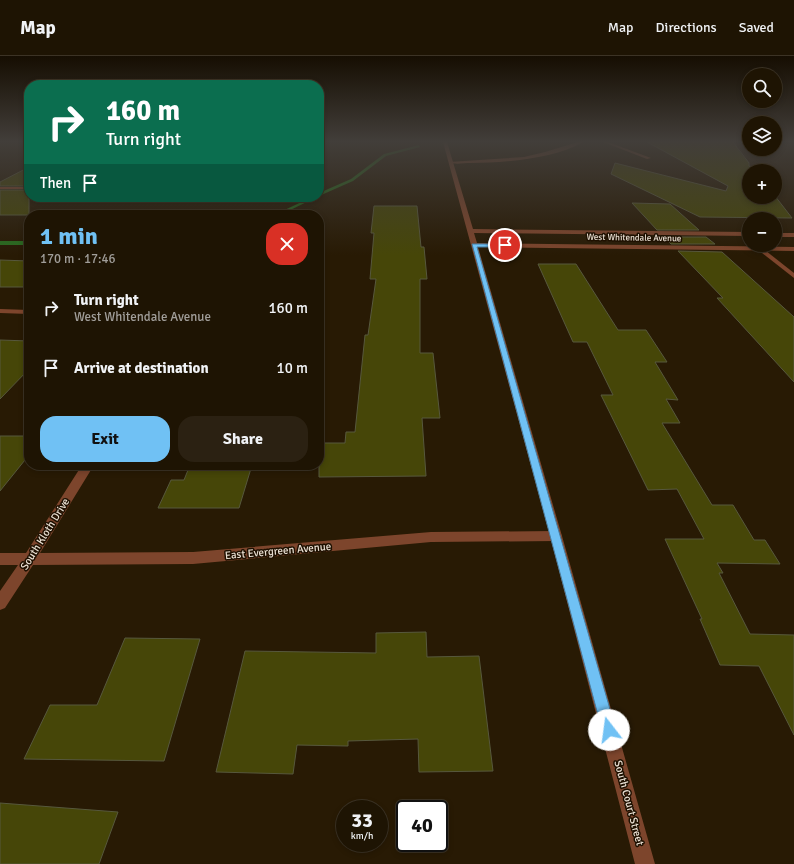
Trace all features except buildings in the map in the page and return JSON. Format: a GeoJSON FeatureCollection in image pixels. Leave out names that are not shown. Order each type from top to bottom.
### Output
{"type":"FeatureCollection","features":[{"type":"Feature","properties":{"kind":"street","name":"South Court Street"},"geometry":{"type":"LineString","coordinates":[[455,180],[556,536],[645,864]]}},
{"type":"Feature","properties":{"kind":"street"},"geometry":{"type":"LineString","coordinates":[[0,188],[24,188]]}},
{"type":"Feature","properties":{"kind":"street","name":"West Whitendale Avenue"},"geometry":{"type":"LineString","coordinates":[[470,231],[742,234]]}},
{"type":"Feature","properties":{"kind":"street"},"geometry":{"type":"LineString","coordinates":[[782,234],[794,235]]}},
{"type":"Feature","properties":{"kind":"street","name":"West Whitendale Avenue"},"geometry":{"type":"LineString","coordinates":[[474,245],[742,248]]}},
{"type":"Feature","properties":{"kind":"street","name":"West Whitendale Avenue"},"geometry":{"type":"LineString","coordinates":[[782,248],[794,248]]}},
{"type":"Feature","properties":{"kind":"street"},"geometry":{"type":"LineString","coordinates":[[764,252],[794,276]]}},
{"type":"Feature","properties":{"kind":"street"},"geometry":{"type":"LineString","coordinates":[[0,311],[24,312]]}},
{"type":"Feature","properties":{"kind":"street","name":"South Kloth Drive"},"geometry":{"type":"LineString","coordinates":[[0,603],[29,560],[85,470]]}},
{"type":"Feature","properties":{"kind":"street","name":"East Evergreen Avenue"},"geometry":{"type":"LineString","coordinates":[[0,559],[193,558],[431,537],[556,536]]}},
{"type":"Feature","properties":{"kind":"waterway"},"geometry":{"type":"LineString","coordinates":[[324,193],[352,180]]}},
{"type":"Feature","properties":{"kind":"waterway"},"geometry":{"type":"LineString","coordinates":[[287,210],[304,202]]}},
{"type":"Feature","properties":{"kind":"waterway"},"geometry":{"type":"LineString","coordinates":[[0,243],[24,243]]}},
{"type":"Feature","properties":{"kind":"route"},"geometry":{"type":"LineString","coordinates":[[505,245],[474,245],[609,730]]}}]}
